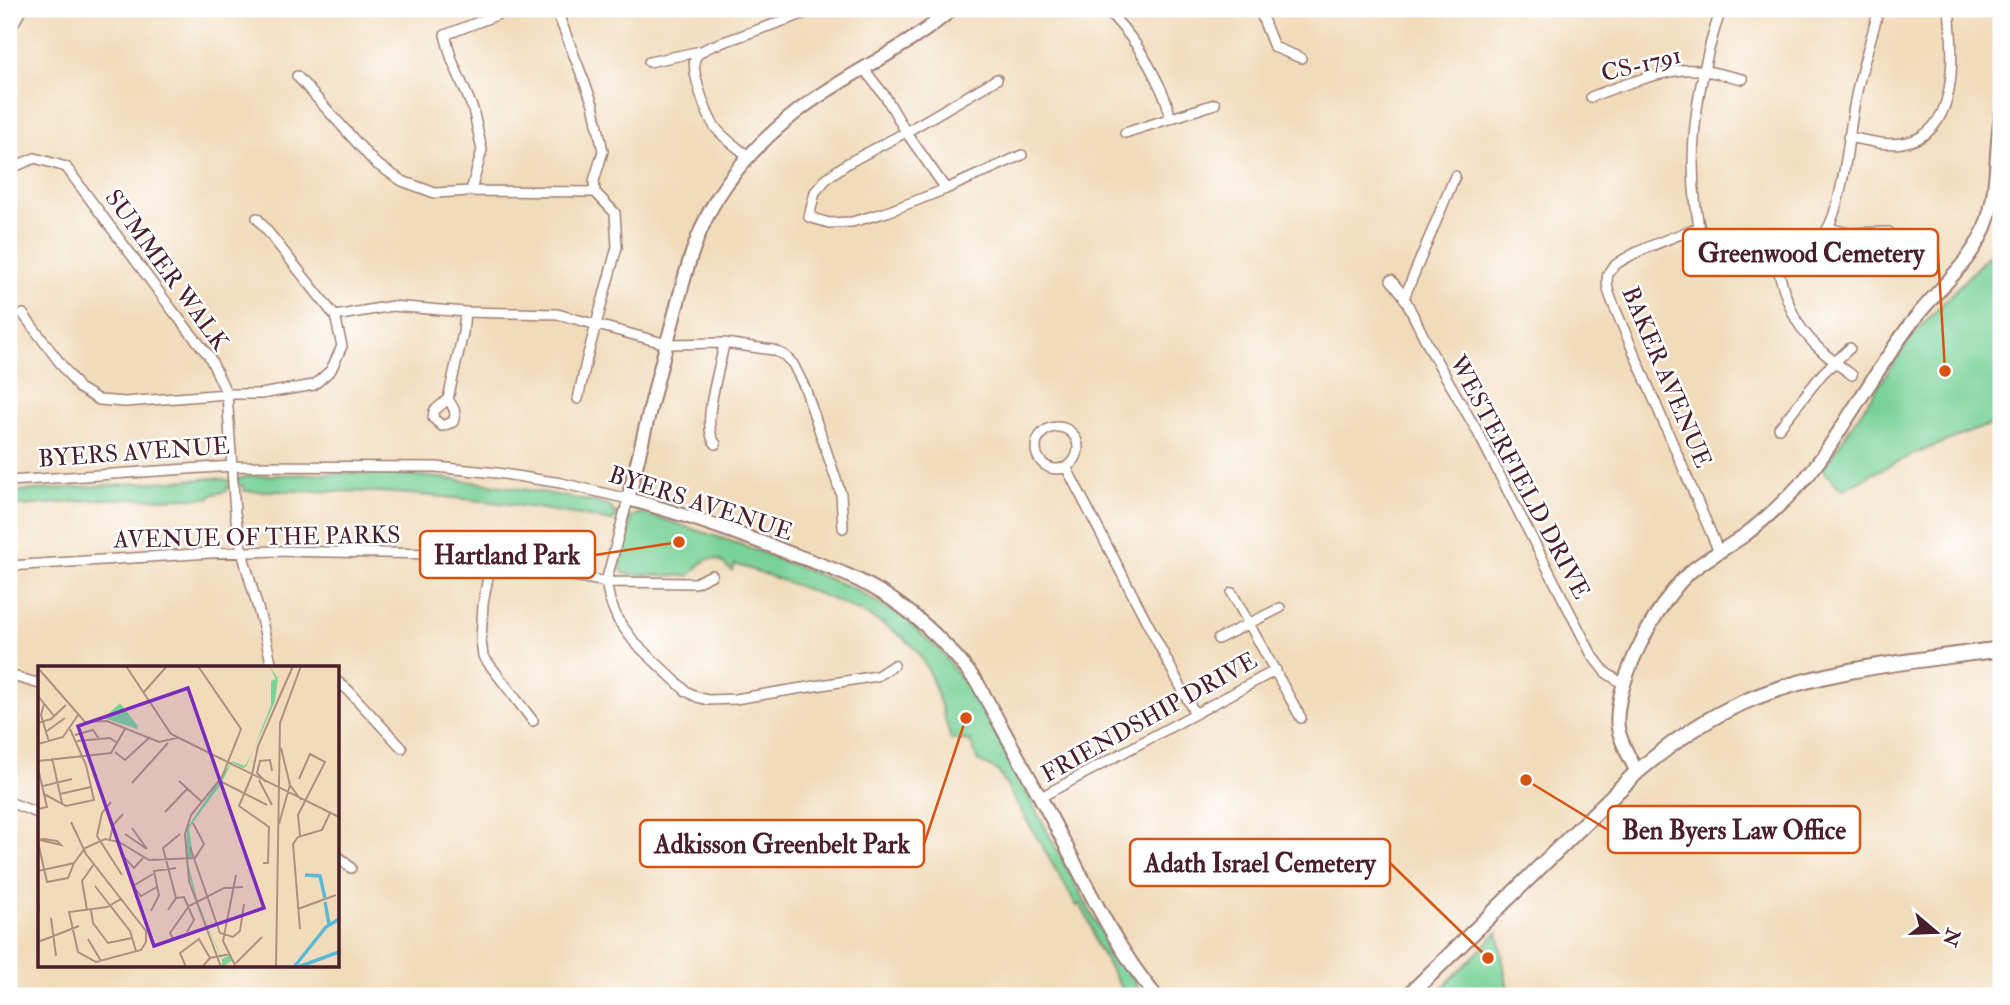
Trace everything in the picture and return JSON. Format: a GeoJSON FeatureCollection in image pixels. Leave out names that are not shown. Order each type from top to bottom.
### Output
{"type":"FeatureCollection","features":[{"type":"Feature","properties":{"kind":"main road"},"geometry":{"type":"LineString","coordinates":[[1408,996],[1637,772],[1665,748],[1704,722],[1744,702],[1787,686],[1856,670],[2001,649]]}},
{"type":"Feature","properties":{"kind":"street"},"geometry":{"type":"LineString","coordinates":[[12,26],[22,9]]}},
{"type":"Feature","properties":{"kind":"street"},"geometry":{"type":"LineString","coordinates":[[471,191],[482,150],[473,109],[452,60],[445,35],[512,9]]}},
{"type":"Feature","properties":{"kind":"street"},"geometry":{"type":"LineString","coordinates":[[556,9],[593,104],[603,150],[594,181],[595,192],[615,213],[617,247],[578,399]]}},
{"type":"Feature","properties":{"kind":"street"},"geometry":{"type":"LineString","coordinates":[[649,62],[701,51],[817,9]]}},
{"type":"Feature","properties":{"kind":"street"},"geometry":{"type":"LineString","coordinates":[[894,665],[877,676],[756,695],[708,700],[697,697],[671,678],[635,643],[612,608],[606,582],[683,282],[696,241],[714,203],[748,156],[799,110],[917,36],[952,9]]}},
{"type":"Feature","properties":{"kind":"street"},"geometry":{"type":"LineString","coordinates":[[1106,9],[1134,40],[1146,59],[1169,108],[1170,119]]}},
{"type":"Feature","properties":{"kind":"street"},"geometry":{"type":"LineString","coordinates":[[1259,9],[1275,47],[1301,58]]}},
{"type":"Feature","properties":{"kind":"street"},"geometry":{"type":"LineString","coordinates":[[1721,9],[1704,71],[1697,115],[1694,194],[1699,227],[1708,243],[1722,253],[1776,262],[1790,259],[1810,249],[1828,228],[1838,199],[1857,90],[1879,9]]}},
{"type":"Feature","properties":{"kind":"street"},"geometry":{"type":"LineString","coordinates":[[1848,137],[1900,144],[1917,138],[1931,127],[1942,111],[1952,75],[1949,9]]}},
{"type":"Feature","properties":{"kind":"street"},"geometry":{"type":"LineString","coordinates":[[701,51],[694,64],[708,115],[726,138],[748,156]]}},
{"type":"Feature","properties":{"kind":"street"},"geometry":{"type":"LineString","coordinates":[[863,68],[885,96],[906,132],[946,189]]}},
{"type":"Feature","properties":{"kind":"street","name":"CS-1791"},"geometry":{"type":"LineString","coordinates":[[1591,97],[1607,90],[1683,70],[1704,71],[1743,79]]}},
{"type":"Feature","properties":{"kind":"street"},"geometry":{"type":"LineString","coordinates":[[297,76],[375,163],[402,181],[435,193],[595,192]]}},
{"type":"Feature","properties":{"kind":"street"},"geometry":{"type":"LineString","coordinates":[[996,79],[828,177],[815,192],[809,217],[829,223],[852,222],[887,212],[1023,155]]}},
{"type":"Feature","properties":{"kind":"street"},"geometry":{"type":"LineString","coordinates":[[1125,133],[1215,104]]}},
{"type":"Feature","properties":{"kind":"street"},"geometry":{"type":"LineString","coordinates":[[1637,772],[1618,729],[1618,708],[1623,684],[1656,614],[1682,579],[1770,514],[1807,477],[1911,324],[1974,250],[1991,207],[2001,115]]}},
{"type":"Feature","properties":{"kind":"street","name":"SUMMER WALK"},"geometry":{"type":"LineString","coordinates":[[9,169],[35,158],[66,167],[209,356],[227,394],[234,513],[272,666]]}},
{"type":"Feature","properties":{"kind":"street"},"geometry":{"type":"LineString","coordinates":[[1404,298],[1455,176]]}},
{"type":"Feature","properties":{"kind":"street"},"geometry":{"type":"LineString","coordinates":[[23,314],[79,388],[99,400],[125,402],[261,394],[314,385],[331,370],[342,346],[335,316],[257,218]]}},
{"type":"Feature","properties":{"kind":"street","name":"BAKER AVENUE"},"geometry":{"type":"LineString","coordinates":[[1699,227],[1621,260],[1610,270],[1607,286],[1719,552]]}},
{"type":"Feature","properties":{"kind":"street"},"geometry":{"type":"LineString","coordinates":[[1828,228],[1849,233],[1889,232]]}},
{"type":"Feature","properties":{"kind":"street"},"geometry":{"type":"LineString","coordinates":[[1776,262],[1787,303],[1797,322],[1816,347],[1852,375]]}},
{"type":"Feature","properties":{"kind":"street","name":"WESTERFIELD DRIVE"},"geometry":{"type":"LineString","coordinates":[[1391,280],[1404,298],[1477,431],[1592,655],[1605,672],[1623,684]]}},
{"type":"Feature","properties":{"kind":"street"},"geometry":{"type":"LineString","coordinates":[[335,316],[391,306],[465,312],[558,314],[667,344],[724,343],[773,350],[784,355],[793,364],[805,388],[841,494],[843,528]]}},
{"type":"Feature","properties":{"kind":"street"},"geometry":{"type":"LineString","coordinates":[[448,399],[465,312]]}},
{"type":"Feature","properties":{"kind":"street"},"geometry":{"type":"LineString","coordinates":[[716,444],[711,439],[708,422],[724,343]]}},
{"type":"Feature","properties":{"kind":"street"},"geometry":{"type":"LineString","coordinates":[[1779,428],[1823,373],[1850,348]]}},
{"type":"Feature","properties":{"kind":"street"},"geometry":{"type":"LineString","coordinates":[[1051,427],[1065,428],[1075,437],[1078,451],[1066,467],[1059,469],[1045,466],[1037,455],[1037,441],[1041,433],[1051,427]]}},
{"type":"Feature","properties":{"kind":"street","name":"BYERS AVENUE"},"geometry":{"type":"LineString","coordinates":[[9,481],[232,466],[436,467],[497,473],[628,499],[725,528],[829,568],[869,586],[905,609],[937,636],[978,684],[1041,797],[1098,908],[1137,974],[1156,996]]}},
{"type":"Feature","properties":{"kind":"street"},"geometry":{"type":"LineString","coordinates":[[1066,467],[1195,714]]}},
{"type":"Feature","properties":{"kind":"street","name":"AVENUE OF THE PARKS"},"geometry":{"type":"LineString","coordinates":[[9,566],[278,551],[434,554],[491,560],[606,582],[695,583],[712,575]]}},
{"type":"Feature","properties":{"kind":"street"},"geometry":{"type":"LineString","coordinates":[[491,560],[483,604],[483,656],[533,721]]}},
{"type":"Feature","properties":{"kind":"street"},"geometry":{"type":"LineString","coordinates":[[1232,593],[1301,718]]}},
{"type":"Feature","properties":{"kind":"street"},"geometry":{"type":"LineString","coordinates":[[1218,639],[1280,608]]}},
{"type":"Feature","properties":{"kind":"street","name":"FRIENDSHIP DRIVE"},"geometry":{"type":"LineString","coordinates":[[1041,797],[1276,670]]}},
{"type":"Feature","properties":{"kind":"street"},"geometry":{"type":"LineString","coordinates":[[9,675],[38,683]]}},
{"type":"Feature","properties":{"kind":"street"},"geometry":{"type":"LineString","coordinates":[[340,684],[402,748]]}},
{"type":"Feature","properties":{"kind":"street"},"geometry":{"type":"LineString","coordinates":[[9,802],[38,813]]}},
{"type":"Feature","properties":{"kind":"street"},"geometry":{"type":"LineString","coordinates":[[340,858],[351,868]]}},
{"type":"Feature","properties":{"kind":"green space"},"geometry":{"type":"Polygon","coordinates":[[[2001,242],[2001,425],[1995,423],[1936,445],[1842,490],[1822,470],[1913,335],[2001,242]]]}},
{"type":"Feature","properties":{"kind":"green space"},"geometry":{"type":"Polygon","coordinates":[[[352,473],[480,483],[608,505],[615,513],[632,517],[644,513],[742,545],[857,590],[907,621],[942,653],[977,700],[1098,926],[1143,996],[1126,996],[1096,944],[1090,923],[1080,904],[1077,906],[998,771],[978,761],[970,741],[951,739],[935,687],[921,657],[908,642],[888,627],[837,601],[735,564],[732,571],[722,562],[713,559],[705,561],[689,576],[625,574],[620,568],[631,521],[615,517],[613,521],[470,499],[377,492],[244,491],[243,485],[227,487],[227,491],[208,498],[108,499],[9,507],[9,492],[215,478],[232,480],[248,476],[352,473]]]}},
{"type":"Feature","properties":{"kind":"green space"},"geometry":{"type":"Polygon","coordinates":[[[1498,932],[1509,996],[1434,996],[1498,932]]]}},
{"type":"Feature","properties":{"kind":"place","name":"Greenwood Cemetery"},"geometry":{"type":"Point","coordinates":[1945,371]}},
{"type":"Feature","properties":{"kind":"place","name":"Hartland Park"},"geometry":{"type":"Point","coordinates":[679,542]}},
{"type":"Feature","properties":{"kind":"place","name":"Adkisson Greenbelt Park"},"geometry":{"type":"Point","coordinates":[966,718]}},
{"type":"Feature","properties":{"kind":"place","name":"Ben Byers Law Office"},"geometry":{"type":"Point","coordinates":[1526,780]}},
{"type":"Feature","properties":{"kind":"place","name":"Adath Israel Cemetery"},"geometry":{"type":"Point","coordinates":[1488,958]}}]}
